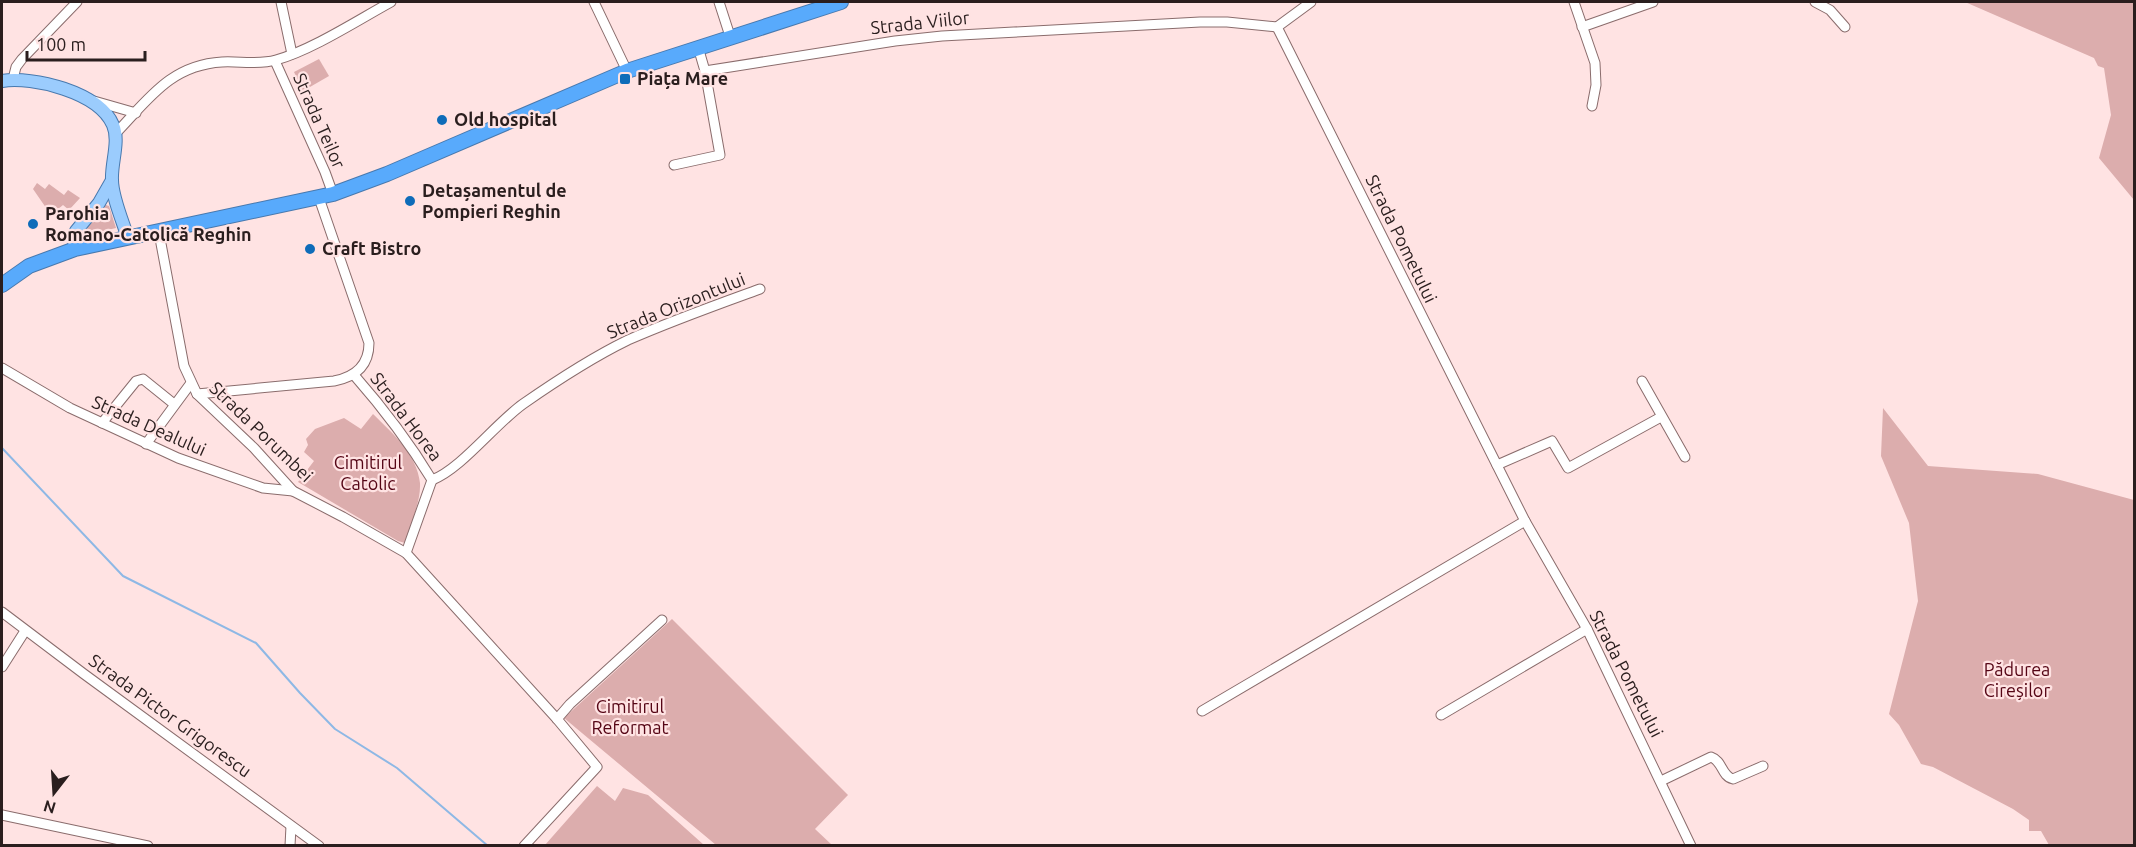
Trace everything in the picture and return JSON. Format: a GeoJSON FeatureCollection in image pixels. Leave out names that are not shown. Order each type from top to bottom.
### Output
{"type":"FeatureCollection","features":[{"type":"Feature","properties":{"kind":"highway"},"geometry":{"type":"LineString","coordinates":[[2,285],[29,266],[75,249],[326,196],[408,165],[627,71],[730,36],[842,2]]}},
{"type":"Feature","properties":{"kind":"main road"},"geometry":{"type":"LineString","coordinates":[[7,80],[30,81],[57,88],[90,100],[108,116],[115,134],[111,182],[128,238]]}},
{"type":"Feature","properties":{"kind":"main road"},"geometry":{"type":"LineString","coordinates":[[75,249],[75,234],[99,203],[111,182]]}},
{"type":"Feature","properties":{"kind":"street"},"geometry":{"type":"LineString","coordinates":[[7,80],[22,58],[77,2]]}},
{"type":"Feature","properties":{"kind":"street"},"geometry":{"type":"LineString","coordinates":[[281,2],[292,54]]}},
{"type":"Feature","properties":{"kind":"street"},"geometry":{"type":"LineString","coordinates":[[115,134],[166,81],[181,72],[219,62],[274,61],[292,54],[391,2]]}},
{"type":"Feature","properties":{"kind":"street"},"geometry":{"type":"LineString","coordinates":[[594,2],[627,71]]}},
{"type":"Feature","properties":{"kind":"street"},"geometry":{"type":"LineString","coordinates":[[719,2],[730,36]]}},
{"type":"Feature","properties":{"kind":"street"},"geometry":{"type":"LineString","coordinates":[[1278,27],[1311,2]]}},
{"type":"Feature","properties":{"kind":"street"},"geometry":{"type":"LineString","coordinates":[[1574,2],[1596,69],[1592,106]]}},
{"type":"Feature","properties":{"kind":"street"},"geometry":{"type":"LineString","coordinates":[[1582,27],[1653,2]]}},
{"type":"Feature","properties":{"kind":"street"},"geometry":{"type":"LineString","coordinates":[[1815,2],[1830,10],[1845,27]]}},
{"type":"Feature","properties":{"kind":"street","name":"Strada Viilor"},"geometry":{"type":"LineString","coordinates":[[705,71],[895,41],[942,36],[1200,22],[1278,27]]}},
{"type":"Feature","properties":{"kind":"street","name":"Strada Pometului"},"geometry":{"type":"LineString","coordinates":[[1278,27],[1524,521],[1587,629],[1691,846]]}},
{"type":"Feature","properties":{"kind":"street"},"geometry":{"type":"LineString","coordinates":[[674,165],[720,155],[705,71],[698,47]]}},
{"type":"Feature","properties":{"kind":"street","name":"Strada Teilor"},"geometry":{"type":"LineString","coordinates":[[274,61],[325,172],[326,196]]}},
{"type":"Feature","properties":{"kind":"street"},"geometry":{"type":"LineString","coordinates":[[90,100],[136,113]]}},
{"type":"Feature","properties":{"kind":"street","name":"Strada Horea"},"geometry":{"type":"LineString","coordinates":[[197,394],[334,381],[354,375],[369,354],[369,344],[326,196]]}},
{"type":"Feature","properties":{"kind":"street","name":"Strada Porumbei"},"geometry":{"type":"LineString","coordinates":[[159,233],[184,366],[197,394],[254,448],[293,491],[406,553],[557,719],[597,767],[524,846]]}},
{"type":"Feature","properties":{"kind":"street","name":"Strada Orizontului"},"geometry":{"type":"LineString","coordinates":[[432,480],[448,472],[510,413],[570,372],[665,324],[760,289]]}},
{"type":"Feature","properties":{"kind":"street","name":"Strada Dealului"},"geometry":{"type":"LineString","coordinates":[[2,368],[70,408],[146,444],[207,469],[263,488],[293,491]]}},
{"type":"Feature","properties":{"kind":"street","name":"Strada Horea"},"geometry":{"type":"LineString","coordinates":[[354,375],[394,424],[432,480]]}},
{"type":"Feature","properties":{"kind":"street"},"geometry":{"type":"LineString","coordinates":[[102,423],[136,381],[143,379],[174,404]]}},
{"type":"Feature","properties":{"kind":"street"},"geometry":{"type":"LineString","coordinates":[[1642,381],[1685,457]]}},
{"type":"Feature","properties":{"kind":"street","name":"Strada Porumbei"},"geometry":{"type":"LineString","coordinates":[[146,444],[190,383]]}},
{"type":"Feature","properties":{"kind":"street"},"geometry":{"type":"LineString","coordinates":[[1497,465],[1552,441],[1568,468],[1661,417]]}},
{"type":"Feature","properties":{"kind":"street"},"geometry":{"type":"LineString","coordinates":[[406,553],[432,480]]}},
{"type":"Feature","properties":{"kind":"street"},"geometry":{"type":"LineString","coordinates":[[1202,711],[1524,521]]}},
{"type":"Feature","properties":{"kind":"street","name":"Strada Pictor Grigorescu"},"geometry":{"type":"LineString","coordinates":[[2,612],[319,846]]}},
{"type":"Feature","properties":{"kind":"street"},"geometry":{"type":"LineString","coordinates":[[557,719],[570,704],[662,620]]}},
{"type":"Feature","properties":{"kind":"street"},"geometry":{"type":"LineString","coordinates":[[1441,715],[1587,629]]}},
{"type":"Feature","properties":{"kind":"street"},"geometry":{"type":"LineString","coordinates":[[2,667],[25,631]]}},
{"type":"Feature","properties":{"kind":"street"},"geometry":{"type":"LineString","coordinates":[[1661,781],[1712,757],[1719,762],[1728,778],[1733,779],[1763,766]]}},
{"type":"Feature","properties":{"kind":"street"},"geometry":{"type":"LineString","coordinates":[[2,815],[148,846]]}},
{"type":"Feature","properties":{"kind":"street"},"geometry":{"type":"LineString","coordinates":[[290,846],[291,826]]}},
{"type":"Feature","properties":{"kind":"green space"},"geometry":{"type":"Polygon","coordinates":[[[1965,2],[2134,2],[2134,200],[2099,158],[2111,115],[2104,68],[2098,66],[2094,58],[1965,2]]]}},
{"type":"Feature","properties":{"kind":"green space"},"geometry":{"type":"Polygon","coordinates":[[[319,59],[329,76],[303,91],[294,72],[319,59]]]}},
{"type":"Feature","properties":{"kind":"green space"},"geometry":{"type":"Polygon","coordinates":[[[37,183],[45,189],[49,184],[64,195],[68,190],[80,198],[69,210],[63,205],[51,215],[33,189],[37,183]]]}},
{"type":"Feature","properties":{"kind":"green space"},"geometry":{"type":"Polygon","coordinates":[[[102,206],[109,206],[116,228],[86,235],[83,233],[83,227],[102,206]]]}},
{"type":"Feature","properties":{"kind":"green space","name":"Pădurea Cireșilor"},"geometry":{"type":"Polygon","coordinates":[[[1883,408],[1928,466],[2038,474],[2134,500],[2134,845],[2049,845],[2041,831],[2029,831],[2029,820],[2013,809],[1933,767],[1921,764],[1899,725],[1889,714],[1918,601],[1909,523],[1881,456],[1883,408]]]}},
{"type":"Feature","properties":{"kind":"green space","name":"Cimitirul Catolic"},"geometry":{"type":"Polygon","coordinates":[[[373,414],[403,445],[418,472],[419,498],[405,543],[298,482],[314,461],[304,452],[308,445],[306,439],[315,429],[344,418],[361,429],[373,414]]]}},
{"type":"Feature","properties":{"kind":"green space","name":"Cimitirul Reformat"},"geometry":{"type":"Polygon","coordinates":[[[672,619],[848,795],[815,829],[832,845],[716,845],[564,718],[672,619]]]}},
{"type":"Feature","properties":{"kind":"green space"},"geometry":{"type":"Polygon","coordinates":[[[597,786],[615,801],[623,788],[648,795],[704,845],[545,845],[597,786]]]}},
{"type":"Feature","properties":{"kind":"waterway"},"geometry":{"type":"LineString","coordinates":[[2,448],[123,576],[256,643],[335,729],[397,768],[488,846]]}},
{"type":"Feature","properties":{"kind":"place","name":"Piața Mare"},"geometry":{"type":"Point","coordinates":[625,79]}},
{"type":"Feature","properties":{"kind":"place","name":"Old hospital"},"geometry":{"type":"Point","coordinates":[442,120]}},
{"type":"Feature","properties":{"kind":"place","name":"Detașamentul de Pompieri Reghin"},"geometry":{"type":"Point","coordinates":[410,201]}},
{"type":"Feature","properties":{"kind":"place","name":"Parohia Romano-Catolică Reghin"},"geometry":{"type":"Point","coordinates":[33,224]}},
{"type":"Feature","properties":{"kind":"place","name":"Craft Bistro"},"geometry":{"type":"Point","coordinates":[310,249]}}]}
